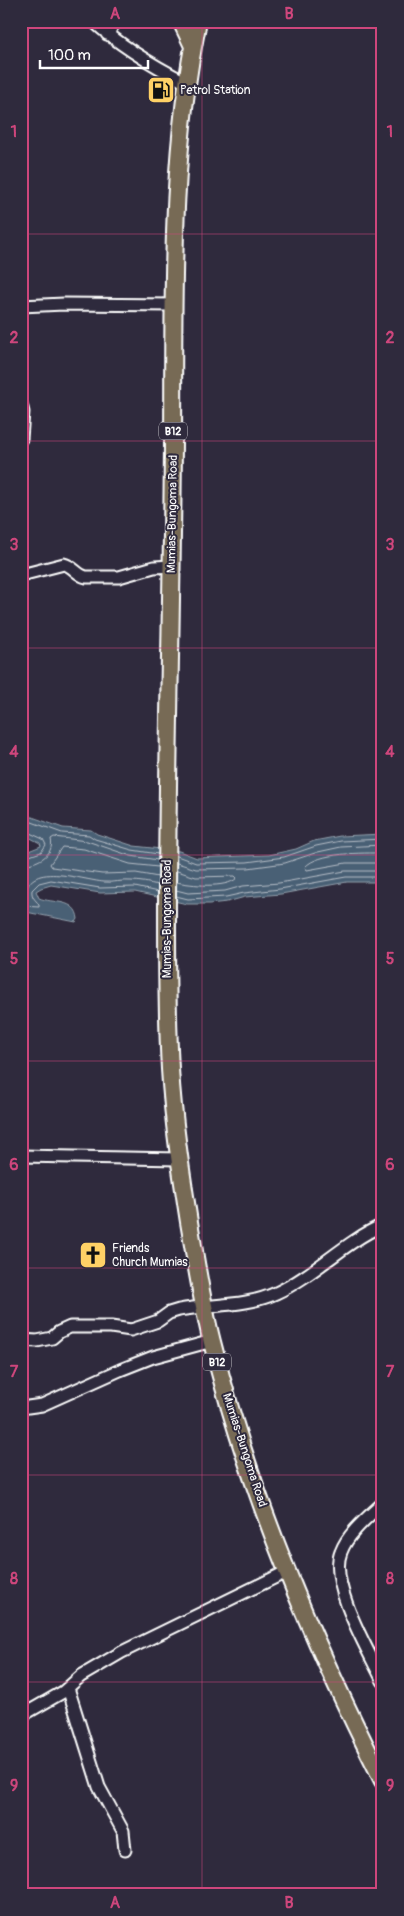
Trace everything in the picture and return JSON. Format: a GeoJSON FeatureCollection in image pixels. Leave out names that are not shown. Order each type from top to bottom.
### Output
{"type":"FeatureCollection","features":[{"type":"Feature","properties":{"kind":"highway"},"geometry":{"type":"LineString","coordinates":[[181,21],[192,46]]}},
{"type":"Feature","properties":{"kind":"highway","name":"Mumias-Bungoma Road"},"geometry":{"type":"LineString","coordinates":[[198,21],[192,46],[187,83],[178,170],[174,306],[167,915],[170,1060],[179,1159],[204,1306],[234,1420],[286,1572],[383,1781]]}},
{"type":"Feature","properties":{"kind":"street"},"geometry":{"type":"LineString","coordinates":[[93,21],[107,34],[134,52],[187,83]]}},
{"type":"Feature","properties":{"kind":"street"},"geometry":{"type":"LineString","coordinates":[[107,34],[116,21]]}},
{"type":"Feature","properties":{"kind":"street"},"geometry":{"type":"LineString","coordinates":[[21,306],[64,304],[174,306]]}},
{"type":"Feature","properties":{"kind":"street"},"geometry":{"type":"LineString","coordinates":[[21,404],[23,412],[21,438]]}},
{"type":"Feature","properties":{"kind":"street"},"geometry":{"type":"LineString","coordinates":[[21,575],[64,564],[86,577],[118,577],[154,567],[172,566]]}},
{"type":"Feature","properties":{"kind":"street"},"geometry":{"type":"LineString","coordinates":[[21,1156],[179,1159]]}},
{"type":"Feature","properties":{"kind":"street"},"geometry":{"type":"LineString","coordinates":[[21,1340],[37,1341],[52,1338],[59,1332],[70,1328],[111,1327],[131,1330],[158,1321],[172,1312],[204,1306],[247,1302],[266,1297],[279,1292],[359,1238],[383,1225]]}},
{"type":"Feature","properties":{"kind":"street"},"geometry":{"type":"LineString","coordinates":[[21,1408],[42,1405],[153,1357],[212,1341]]}},
{"type":"Feature","properties":{"kind":"street"},"geometry":{"type":"LineString","coordinates":[[383,1503],[362,1524],[344,1547],[340,1554],[338,1570],[346,1602],[383,1681]]}},
{"type":"Feature","properties":{"kind":"street"},"geometry":{"type":"LineString","coordinates":[[21,1716],[68,1688],[82,1676],[122,1652],[286,1572]]}},
{"type":"Feature","properties":{"kind":"street"},"geometry":{"type":"LineString","coordinates":[[68,1688],[99,1787],[123,1831],[125,1850]]}},
{"type":"Feature","properties":{"kind":"water"},"geometry":{"type":"Polygon","coordinates":[[[21,813],[63,828],[91,830],[97,834],[134,846],[179,851],[197,858],[269,855],[296,849],[314,841],[340,836],[383,834],[383,882],[347,882],[209,904],[187,904],[135,892],[100,893],[51,885],[36,891],[39,898],[63,903],[73,908],[78,919],[76,922],[21,911],[21,854],[41,846],[40,843],[21,833],[21,813]]]}},
{"type":"Feature","properties":{"kind":"waterway"},"geometry":{"type":"LineString","coordinates":[[31,1895],[36,1893]]}},
{"type":"Feature","properties":{"kind":"place","name":"Petrol Station"},"geometry":{"type":"Point","coordinates":[161,90]}},
{"type":"Feature","properties":{"kind":"place","name":"Friends Church Mumias"},"geometry":{"type":"Point","coordinates":[93,1255]}}]}
